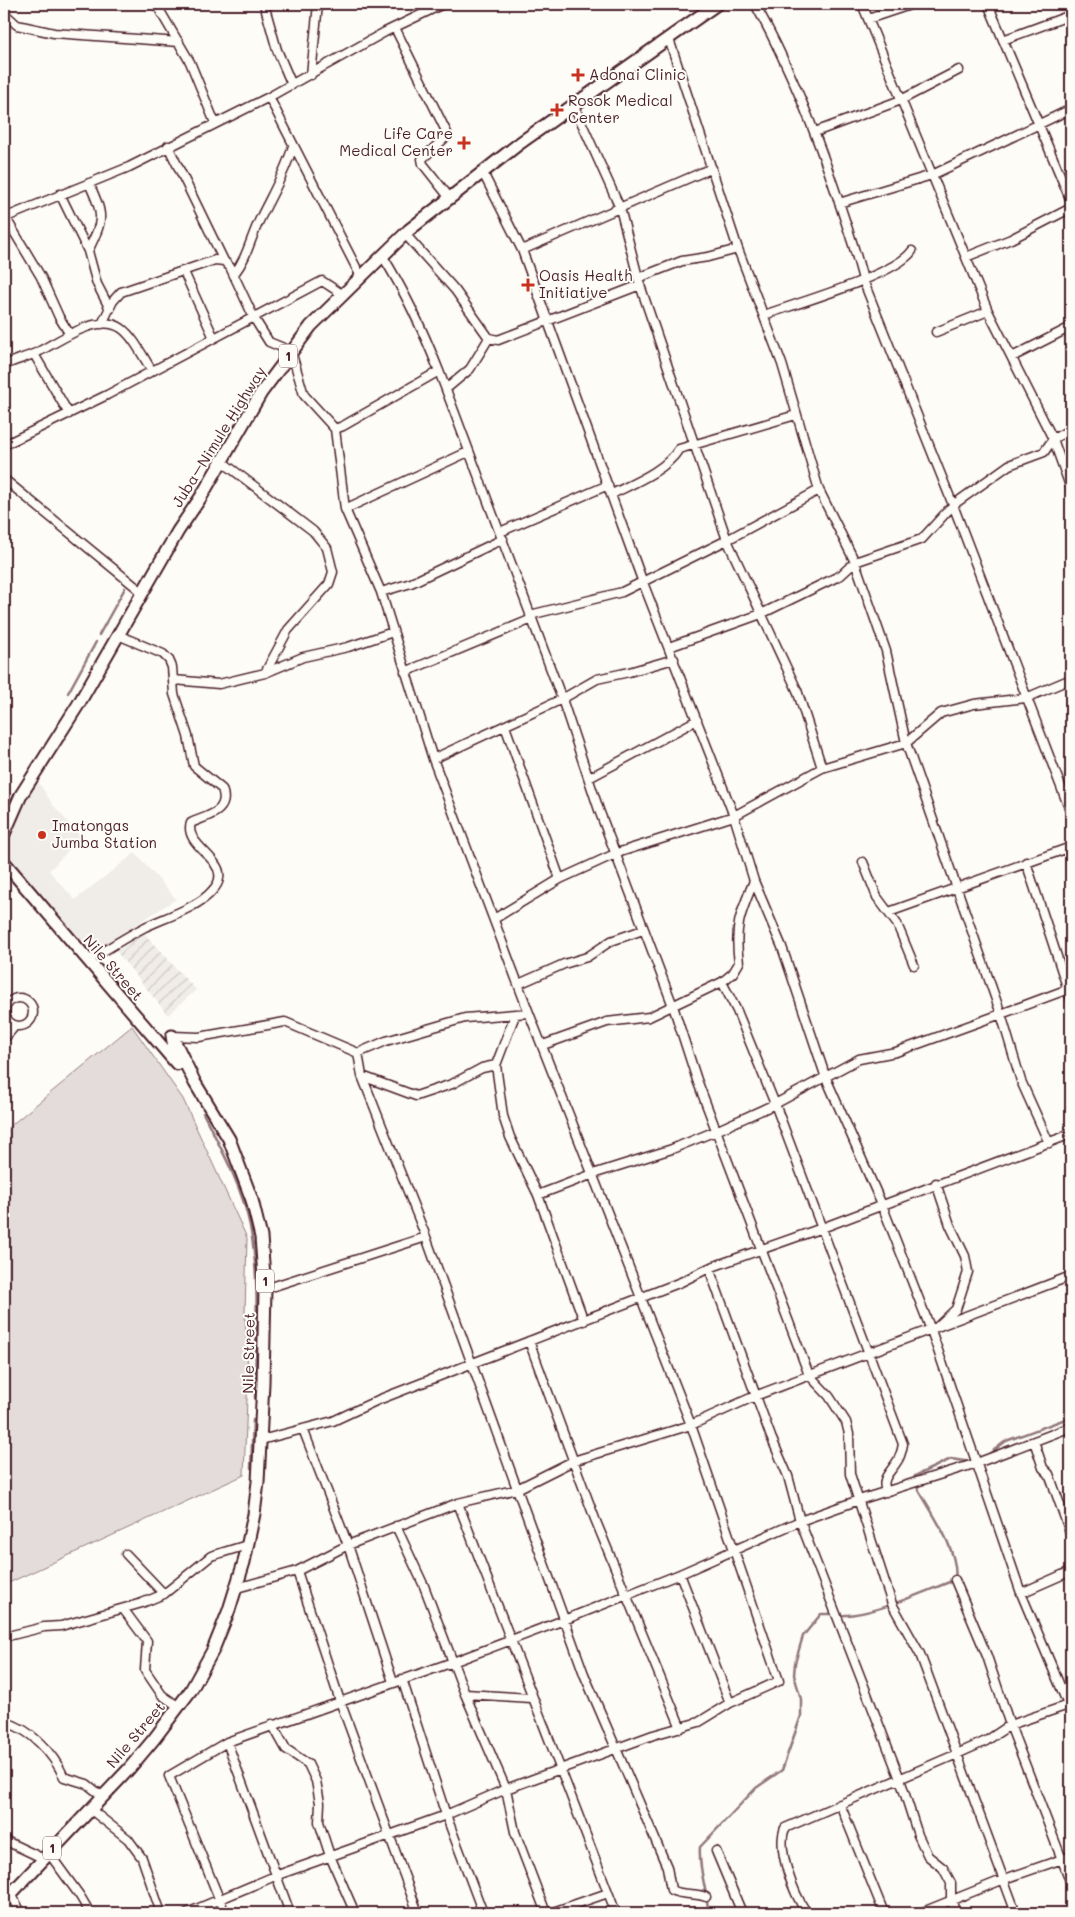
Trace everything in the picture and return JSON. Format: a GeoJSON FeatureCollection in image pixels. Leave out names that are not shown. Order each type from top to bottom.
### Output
{"type":"FeatureCollection","features":[{"type":"Feature","properties":{"kind":"main road","name":"Juba–Nimule Highway"},"geometry":{"type":"LineString","coordinates":[[4,834],[21,795],[54,746],[142,592],[262,393],[311,326],[360,275],[405,234],[483,173],[717,4]]}},
{"type":"Feature","properties":{"kind":"main road","name":"Nile Street"},"geometry":{"type":"LineString","coordinates":[[4,862],[42,910],[89,960],[177,1064],[172,1036]]}},
{"type":"Feature","properties":{"kind":"main road","name":"Nile Street"},"geometry":{"type":"LineString","coordinates":[[8,1897],[45,1855],[128,1770],[179,1707],[212,1650],[236,1588],[248,1545],[258,1482],[261,1440],[265,1289],[261,1237],[242,1173],[229,1139],[195,1083],[172,1036]]}},
{"type":"Feature","properties":{"kind":"street"},"geometry":{"type":"LineString","coordinates":[[156,4],[190,62],[215,123]]}},
{"type":"Feature","properties":{"kind":"street"},"geometry":{"type":"LineString","coordinates":[[264,4],[277,50],[292,85]]}},
{"type":"Feature","properties":{"kind":"street"},"geometry":{"type":"LineString","coordinates":[[311,74],[318,4]]}},
{"type":"Feature","properties":{"kind":"street"},"geometry":{"type":"LineString","coordinates":[[69,333],[59,317],[41,276],[4,217],[129,167],[269,97],[395,28],[444,4]]}},
{"type":"Feature","properties":{"kind":"street"},"geometry":{"type":"LineString","coordinates":[[755,4],[778,48],[815,132],[863,280],[953,505],[1071,812]]}},
{"type":"Feature","properties":{"kind":"street"},"geometry":{"type":"LineString","coordinates":[[862,4],[988,311],[1053,439],[1071,489]]}},
{"type":"Feature","properties":{"kind":"street"},"geometry":{"type":"LineString","coordinates":[[868,19],[913,4]]}},
{"type":"Feature","properties":{"kind":"street"},"geometry":{"type":"LineString","coordinates":[[988,4],[1071,201]]}},
{"type":"Feature","properties":{"kind":"street"},"geometry":{"type":"LineString","coordinates":[[4,13],[17,25],[54,33],[178,42]]}},
{"type":"Feature","properties":{"kind":"street"},"geometry":{"type":"LineString","coordinates":[[1003,40],[1071,16]]}},
{"type":"Feature","properties":{"kind":"street"},"geometry":{"type":"LineString","coordinates":[[395,28],[447,134],[422,159],[423,164],[449,197]]}},
{"type":"Feature","properties":{"kind":"street"},"geometry":{"type":"LineString","coordinates":[[669,39],[738,249],[782,364],[819,490],[855,562],[886,651],[906,743],[1001,1014],[1021,1081],[1049,1143]]}},
{"type":"Feature","properties":{"kind":"street"},"geometry":{"type":"LineString","coordinates":[[815,132],[901,100],[959,70]]}},
{"type":"Feature","properties":{"kind":"street"},"geometry":{"type":"LineString","coordinates":[[269,97],[360,275]]}},
{"type":"Feature","properties":{"kind":"street"},"geometry":{"type":"LineString","coordinates":[[574,106],[620,208],[640,281],[727,540],[797,690],[822,768]]}},
{"type":"Feature","properties":{"kind":"street"},"geometry":{"type":"LineString","coordinates":[[839,203],[932,175],[1071,109]]}},
{"type":"Feature","properties":{"kind":"street"},"geometry":{"type":"LineString","coordinates":[[168,146],[224,261],[234,274],[254,318],[269,342],[291,351],[304,395],[335,428],[345,509],[381,592],[432,758],[529,1013],[543,1044],[640,1298],[691,1425],[779,1679],[779,1682],[769,1688],[730,1703],[699,1722],[615,1749],[506,1789],[446,1815],[275,1876],[187,1913]]}},
{"type":"Feature","properties":{"kind":"street"},"geometry":{"type":"LineString","coordinates":[[234,274],[251,246],[258,223],[280,180],[293,146]]}},
{"type":"Feature","properties":{"kind":"street"},"geometry":{"type":"LineString","coordinates":[[522,250],[712,168]]}},
{"type":"Feature","properties":{"kind":"street"},"geometry":{"type":"LineString","coordinates":[[483,173],[522,250],[642,580],[734,816],[754,881],[782,947],[826,1078],[934,1329],[1021,1593],[1070,1707],[1010,1725],[986,1741],[786,1828],[781,1838],[788,1874],[800,1903],[807,1913]]}},
{"type":"Feature","properties":{"kind":"street"},"geometry":{"type":"LineString","coordinates":[[88,251],[100,226],[101,216],[90,183]]}},
{"type":"Feature","properties":{"kind":"street"},"geometry":{"type":"LineString","coordinates":[[60,194],[88,251],[97,284],[110,309]]}},
{"type":"Feature","properties":{"kind":"street"},"geometry":{"type":"LineString","coordinates":[[966,257],[1011,239],[1071,208]]}},
{"type":"Feature","properties":{"kind":"street"},"geometry":{"type":"LineString","coordinates":[[405,234],[456,290],[489,338],[498,340],[640,281],[682,261],[708,258],[738,249]]}},
{"type":"Feature","properties":{"kind":"street"},"geometry":{"type":"LineString","coordinates":[[764,315],[863,280],[900,264],[912,252]]}},
{"type":"Feature","properties":{"kind":"street"},"geometry":{"type":"LineString","coordinates":[[382,255],[400,284],[421,325],[446,389],[562,699],[643,930],[673,1006],[697,1080],[718,1130],[809,1375],[829,1396],[846,1422],[849,1434],[850,1474],[892,1604],[920,1654],[1002,1880],[1016,1913]]}},
{"type":"Feature","properties":{"kind":"street"},"geometry":{"type":"LineString","coordinates":[[102,324],[121,292],[215,260],[224,261]]}},
{"type":"Feature","properties":{"kind":"street"},"geometry":{"type":"LineString","coordinates":[[184,272],[214,338]]}},
{"type":"Feature","properties":{"kind":"street"},"geometry":{"type":"LineString","coordinates":[[4,443],[69,414],[322,281],[342,294]]}},
{"type":"Feature","properties":{"kind":"street"},"geometry":{"type":"LineString","coordinates":[[936,332],[988,311]]}},
{"type":"Feature","properties":{"kind":"street"},"geometry":{"type":"LineString","coordinates":[[4,365],[34,354],[69,333],[102,324],[119,326],[126,332],[152,371]]}},
{"type":"Feature","properties":{"kind":"street"},"geometry":{"type":"LineString","coordinates":[[1012,358],[1071,327]]}},
{"type":"Feature","properties":{"kind":"street"},"geometry":{"type":"LineString","coordinates":[[446,389],[470,369],[489,338]]}},
{"type":"Feature","properties":{"kind":"street"},"geometry":{"type":"LineString","coordinates":[[34,354],[69,414]]}},
{"type":"Feature","properties":{"kind":"street"},"geometry":{"type":"LineString","coordinates":[[335,428],[343,426],[439,371]]}},
{"type":"Feature","properties":{"kind":"street"},"geometry":{"type":"LineString","coordinates":[[612,494],[655,471],[674,456],[679,449],[694,443],[750,430],[796,415]]}},
{"type":"Feature","properties":{"kind":"street"},"geometry":{"type":"LineString","coordinates":[[669,647],[761,614],[841,575],[855,562],[922,538],[953,505],[1010,465],[1044,452],[1053,439],[1071,428]]}},
{"type":"Feature","properties":{"kind":"street"},"geometry":{"type":"LineString","coordinates":[[345,509],[468,452]]}},
{"type":"Feature","properties":{"kind":"street"},"geometry":{"type":"LineString","coordinates":[[220,460],[312,531],[327,548],[333,572],[329,584],[288,630],[265,673]]}},
{"type":"Feature","properties":{"kind":"street"},"geometry":{"type":"LineString","coordinates":[[4,480],[142,592]]}},
{"type":"Feature","properties":{"kind":"street"},"geometry":{"type":"LineString","coordinates":[[381,592],[411,583],[501,536],[608,485]]}},
{"type":"Feature","properties":{"kind":"street"},"geometry":{"type":"LineString","coordinates":[[406,672],[531,617],[622,592],[642,580],[727,540],[819,490]]}},
{"type":"Feature","properties":{"kind":"street"},"geometry":{"type":"LineString","coordinates":[[174,680],[219,684],[265,673],[303,657],[393,632]]}},
{"type":"Feature","properties":{"kind":"street"},"geometry":{"type":"LineString","coordinates":[[89,960],[144,928],[200,901],[212,892],[219,879],[220,872],[216,864],[192,838],[189,828],[191,824],[212,816],[224,801],[224,794],[222,789],[194,766],[188,736],[176,704],[174,680],[169,660],[163,654],[118,635]]}},
{"type":"Feature","properties":{"kind":"street"},"geometry":{"type":"LineString","coordinates":[[432,758],[562,699],[597,679],[674,659]]}},
{"type":"Feature","properties":{"kind":"street"},"geometry":{"type":"LineString","coordinates":[[494,919],[560,879],[617,853],[734,816],[822,768],[906,743],[941,713],[974,704],[1026,698],[1071,679]]}},
{"type":"Feature","properties":{"kind":"street"},"geometry":{"type":"LineString","coordinates":[[589,778],[697,720]]}},
{"type":"Feature","properties":{"kind":"street"},"geometry":{"type":"LineString","coordinates":[[505,726],[560,879]]}},
{"type":"Feature","properties":{"kind":"street"},"geometry":{"type":"LineString","coordinates":[[889,912],[1071,847]]}},
{"type":"Feature","properties":{"kind":"street"},"geometry":{"type":"LineString","coordinates":[[863,862],[877,897],[898,924],[914,965]]}},
{"type":"Feature","properties":{"kind":"street"},"geometry":{"type":"LineString","coordinates":[[1026,862],[1071,999]]}},
{"type":"Feature","properties":{"kind":"street"},"geometry":{"type":"LineString","coordinates":[[543,1044],[607,1022],[649,1017],[722,982],[733,973],[740,963],[736,944],[737,924],[754,881]]}},
{"type":"Feature","properties":{"kind":"street"},"geometry":{"type":"LineString","coordinates":[[521,983],[564,964],[587,957],[611,941],[643,930]]}},
{"type":"Feature","properties":{"kind":"street"},"geometry":{"type":"LineString","coordinates":[[722,982],[737,1011],[775,1104],[903,1444],[896,1464],[886,1475],[884,1484],[886,1492]]}},
{"type":"Feature","properties":{"kind":"street"},"geometry":{"type":"LineString","coordinates":[[538,1195],[594,1174],[672,1149],[718,1130],[775,1104],[826,1078],[842,1066],[859,1059],[896,1052],[1069,989]]}},
{"type":"Feature","properties":{"kind":"street"},"geometry":{"type":"LineString","coordinates":[[21,998],[30,1002],[33,1010],[31,1020],[24,1025],[15,1026],[8,1022],[4,1015],[6,1005],[12,999],[21,998]]}},
{"type":"Feature","properties":{"kind":"street"},"geometry":{"type":"LineString","coordinates":[[172,1036],[199,1038],[285,1022],[358,1053],[386,1041],[465,1018],[529,1013]]}},
{"type":"Feature","properties":{"kind":"street"},"geometry":{"type":"LineString","coordinates":[[516,1015],[496,1065],[503,1116],[514,1145],[538,1195],[584,1321]]}},
{"type":"Feature","properties":{"kind":"street"},"geometry":{"type":"LineString","coordinates":[[4,1039],[15,1026]]}},
{"type":"Feature","properties":{"kind":"street"},"geometry":{"type":"LineString","coordinates":[[358,1053],[362,1076],[426,1237],[473,1363],[516,1489],[564,1620],[615,1749],[667,1867],[671,1890],[684,1895],[698,1894],[706,1897]]}},
{"type":"Feature","properties":{"kind":"street"},"geometry":{"type":"LineString","coordinates":[[362,1076],[416,1096],[452,1084],[482,1068],[496,1065]]}},
{"type":"Feature","properties":{"kind":"street"},"geometry":{"type":"LineString","coordinates":[[261,1440],[333,1421],[473,1363],[584,1321],[709,1268],[763,1250],[1071,1134]]}},
{"type":"Feature","properties":{"kind":"street"},"geometry":{"type":"LineString","coordinates":[[934,1329],[956,1309],[968,1272],[965,1256],[950,1225],[937,1183]]}},
{"type":"Feature","properties":{"kind":"street"},"geometry":{"type":"LineString","coordinates":[[265,1289],[426,1237]]}},
{"type":"Feature","properties":{"kind":"street"},"geometry":{"type":"LineString","coordinates":[[709,1268],[755,1396],[788,1476],[800,1521],[900,1779],[918,1836],[928,1856],[943,1868],[950,1882],[951,1900],[956,1913]]}},
{"type":"Feature","properties":{"kind":"street"},"geometry":{"type":"LineString","coordinates":[[236,1588],[297,1571],[348,1545],[458,1503],[516,1489],[573,1461],[691,1425],[755,1396],[1071,1276]]}},
{"type":"Feature","properties":{"kind":"street"},"geometry":{"type":"LineString","coordinates":[[529,1341],[573,1461],[626,1595],[682,1728]]}},
{"type":"Feature","properties":{"kind":"street"},"geometry":{"type":"LineString","coordinates":[[225,1913],[169,1776],[227,1742],[272,1724],[510,1641],[680,1574],[800,1521],[859,1500],[977,1463],[1071,1427]]}},
{"type":"Feature","properties":{"kind":"street"},"geometry":{"type":"LineString","coordinates":[[303,1428],[348,1545],[393,1682]]}},
{"type":"Feature","properties":{"kind":"street"},"geometry":{"type":"LineString","coordinates":[[1034,1441],[1043,1468],[1049,1474],[1071,1535]]}},
{"type":"Feature","properties":{"kind":"street"},"geometry":{"type":"LineString","coordinates":[[458,1503],[616,1913]]}},
{"type":"Feature","properties":{"kind":"street"},"geometry":{"type":"LineString","coordinates":[[396,1526],[424,1586],[465,1694],[506,1789],[515,1832],[546,1913]]}},
{"type":"Feature","properties":{"kind":"street"},"geometry":{"type":"LineString","coordinates":[[4,1637],[44,1627],[60,1626],[124,1610],[164,1594],[211,1556],[248,1545]]}},
{"type":"Feature","properties":{"kind":"street"},"geometry":{"type":"LineString","coordinates":[[126,1554],[164,1594]]}},
{"type":"Feature","properties":{"kind":"street"},"geometry":{"type":"LineString","coordinates":[[297,1571],[340,1701],[418,1913]]}},
{"type":"Feature","properties":{"kind":"street"},"geometry":{"type":"LineString","coordinates":[[1021,1593],[1071,1571]]}},
{"type":"Feature","properties":{"kind":"street"},"geometry":{"type":"LineString","coordinates":[[680,1574],[730,1703]]}},
{"type":"Feature","properties":{"kind":"street"},"geometry":{"type":"LineString","coordinates":[[955,1580],[987,1656],[1010,1725],[1071,1883]]}},
{"type":"Feature","properties":{"kind":"street"},"geometry":{"type":"LineString","coordinates":[[124,1610],[147,1641],[145,1670],[162,1695],[179,1707]]}},
{"type":"Feature","properties":{"kind":"street"},"geometry":{"type":"LineString","coordinates":[[402,1679],[446,1815],[482,1913]]}},
{"type":"Feature","properties":{"kind":"street"},"geometry":{"type":"LineString","coordinates":[[465,1694],[532,1698]]}},
{"type":"Feature","properties":{"kind":"street"},"geometry":{"type":"LineString","coordinates":[[4,1722],[13,1724],[32,1737],[58,1764],[64,1777],[86,1784],[102,1796]]}},
{"type":"Feature","properties":{"kind":"street"},"geometry":{"type":"LineString","coordinates":[[272,1724],[286,1749],[308,1764],[316,1781],[320,1803],[319,1822],[330,1856],[355,1913]]}},
{"type":"Feature","properties":{"kind":"street"},"geometry":{"type":"LineString","coordinates":[[227,1742],[290,1913]]}},
{"type":"Feature","properties":{"kind":"street"},"geometry":{"type":"LineString","coordinates":[[840,1804],[884,1913]]}},
{"type":"Feature","properties":{"kind":"street"},"geometry":{"type":"LineString","coordinates":[[90,1809],[128,1839],[142,1858],[161,1913]]}},
{"type":"Feature","properties":{"kind":"street"},"geometry":{"type":"LineString","coordinates":[[4,1840],[45,1855],[80,1896],[90,1913]]}},
{"type":"Feature","properties":{"kind":"street"},"geometry":{"type":"LineString","coordinates":[[716,1851],[742,1913]]}},
{"type":"Feature","properties":{"kind":"street"},"geometry":{"type":"LineString","coordinates":[[920,1913],[1002,1880],[1071,1856]]}},
{"type":"Feature","properties":{"kind":"street"},"geometry":{"type":"LineString","coordinates":[[550,1913],[608,1893]]}},
{"type":"Feature","properties":{"kind":"street"},"geometry":{"type":"LineString","coordinates":[[8,1897],[22,1913]]}},
{"type":"Feature","properties":{"kind":"shaded area"},"geometry":{"type":"Polygon","coordinates":[[[38,782],[53,805],[81,837],[49,871],[75,900],[135,853],[176,899],[140,922],[94,960],[12,861],[9,846],[11,825],[26,795],[38,782]]]}},
{"type":"Feature","properties":{"kind":"shaded area"},"geometry":{"type":"Polygon","coordinates":[[[144,933],[196,990],[168,1015],[116,951],[144,933]]]}},
{"type":"Feature","properties":{"kind":"shaded area"},"geometry":{"type":"Polygon","coordinates":[[[132,1026],[183,1099],[247,1238],[245,1313],[248,1373],[244,1475],[4,1585],[4,1131],[132,1026]]]}},
{"type":"Feature","properties":{"kind":"waterway"},"geometry":{"type":"LineString","coordinates":[[99,635],[125,588]]}},
{"type":"Feature","properties":{"kind":"waterway"},"geometry":{"type":"LineString","coordinates":[[68,693],[96,642]]}},
{"type":"Feature","properties":{"kind":"waterway"},"geometry":{"type":"LineString","coordinates":[[203,1113],[224,1154],[242,1196],[250,1226],[255,1268],[257,1312],[255,1398]]}},
{"type":"Feature","properties":{"kind":"waterway"},"geometry":{"type":"LineString","coordinates":[[1071,1197],[1068,1200],[1071,1220]]}},
{"type":"Feature","properties":{"kind":"waterway"},"geometry":{"type":"LineString","coordinates":[[985,1457],[1006,1441],[1071,1417]]}},
{"type":"Feature","properties":{"kind":"waterway"},"geometry":{"type":"LineString","coordinates":[[251,1468],[253,1420]]}},
{"type":"Feature","properties":{"kind":"waterway"},"geometry":{"type":"LineString","coordinates":[[914,1479],[915,1476],[951,1459],[971,1462]]}},
{"type":"Feature","properties":{"kind":"waterway"},"geometry":{"type":"LineString","coordinates":[[838,1615],[850,1615],[880,1608],[955,1580],[953,1557],[949,1545],[917,1487]]}},
{"type":"Feature","properties":{"kind":"waterway"},"geometry":{"type":"LineString","coordinates":[[247,1518],[249,1511]]}},
{"type":"Feature","properties":{"kind":"waterway"},"geometry":{"type":"LineString","coordinates":[[708,1913],[700,1864],[700,1847],[756,1788],[782,1770],[801,1716],[801,1699],[794,1675],[795,1663],[803,1636],[821,1614],[833,1614]]}},
{"type":"Feature","properties":{"kind":"place","name":"Adonai Clinic"},"geometry":{"type":"Point","coordinates":[578,75]}},
{"type":"Feature","properties":{"kind":"place","name":"Rosok Medical Center"},"geometry":{"type":"Point","coordinates":[557,110]}},
{"type":"Feature","properties":{"kind":"place","name":"Life Care Medical Center"},"geometry":{"type":"Point","coordinates":[464,143]}},
{"type":"Feature","properties":{"kind":"place","name":"Oasis Health Initiative"},"geometry":{"type":"Point","coordinates":[528,285]}},
{"type":"Feature","properties":{"kind":"place","name":"Imatongas Jumba Station"},"geometry":{"type":"Point","coordinates":[42,835]}}]}
